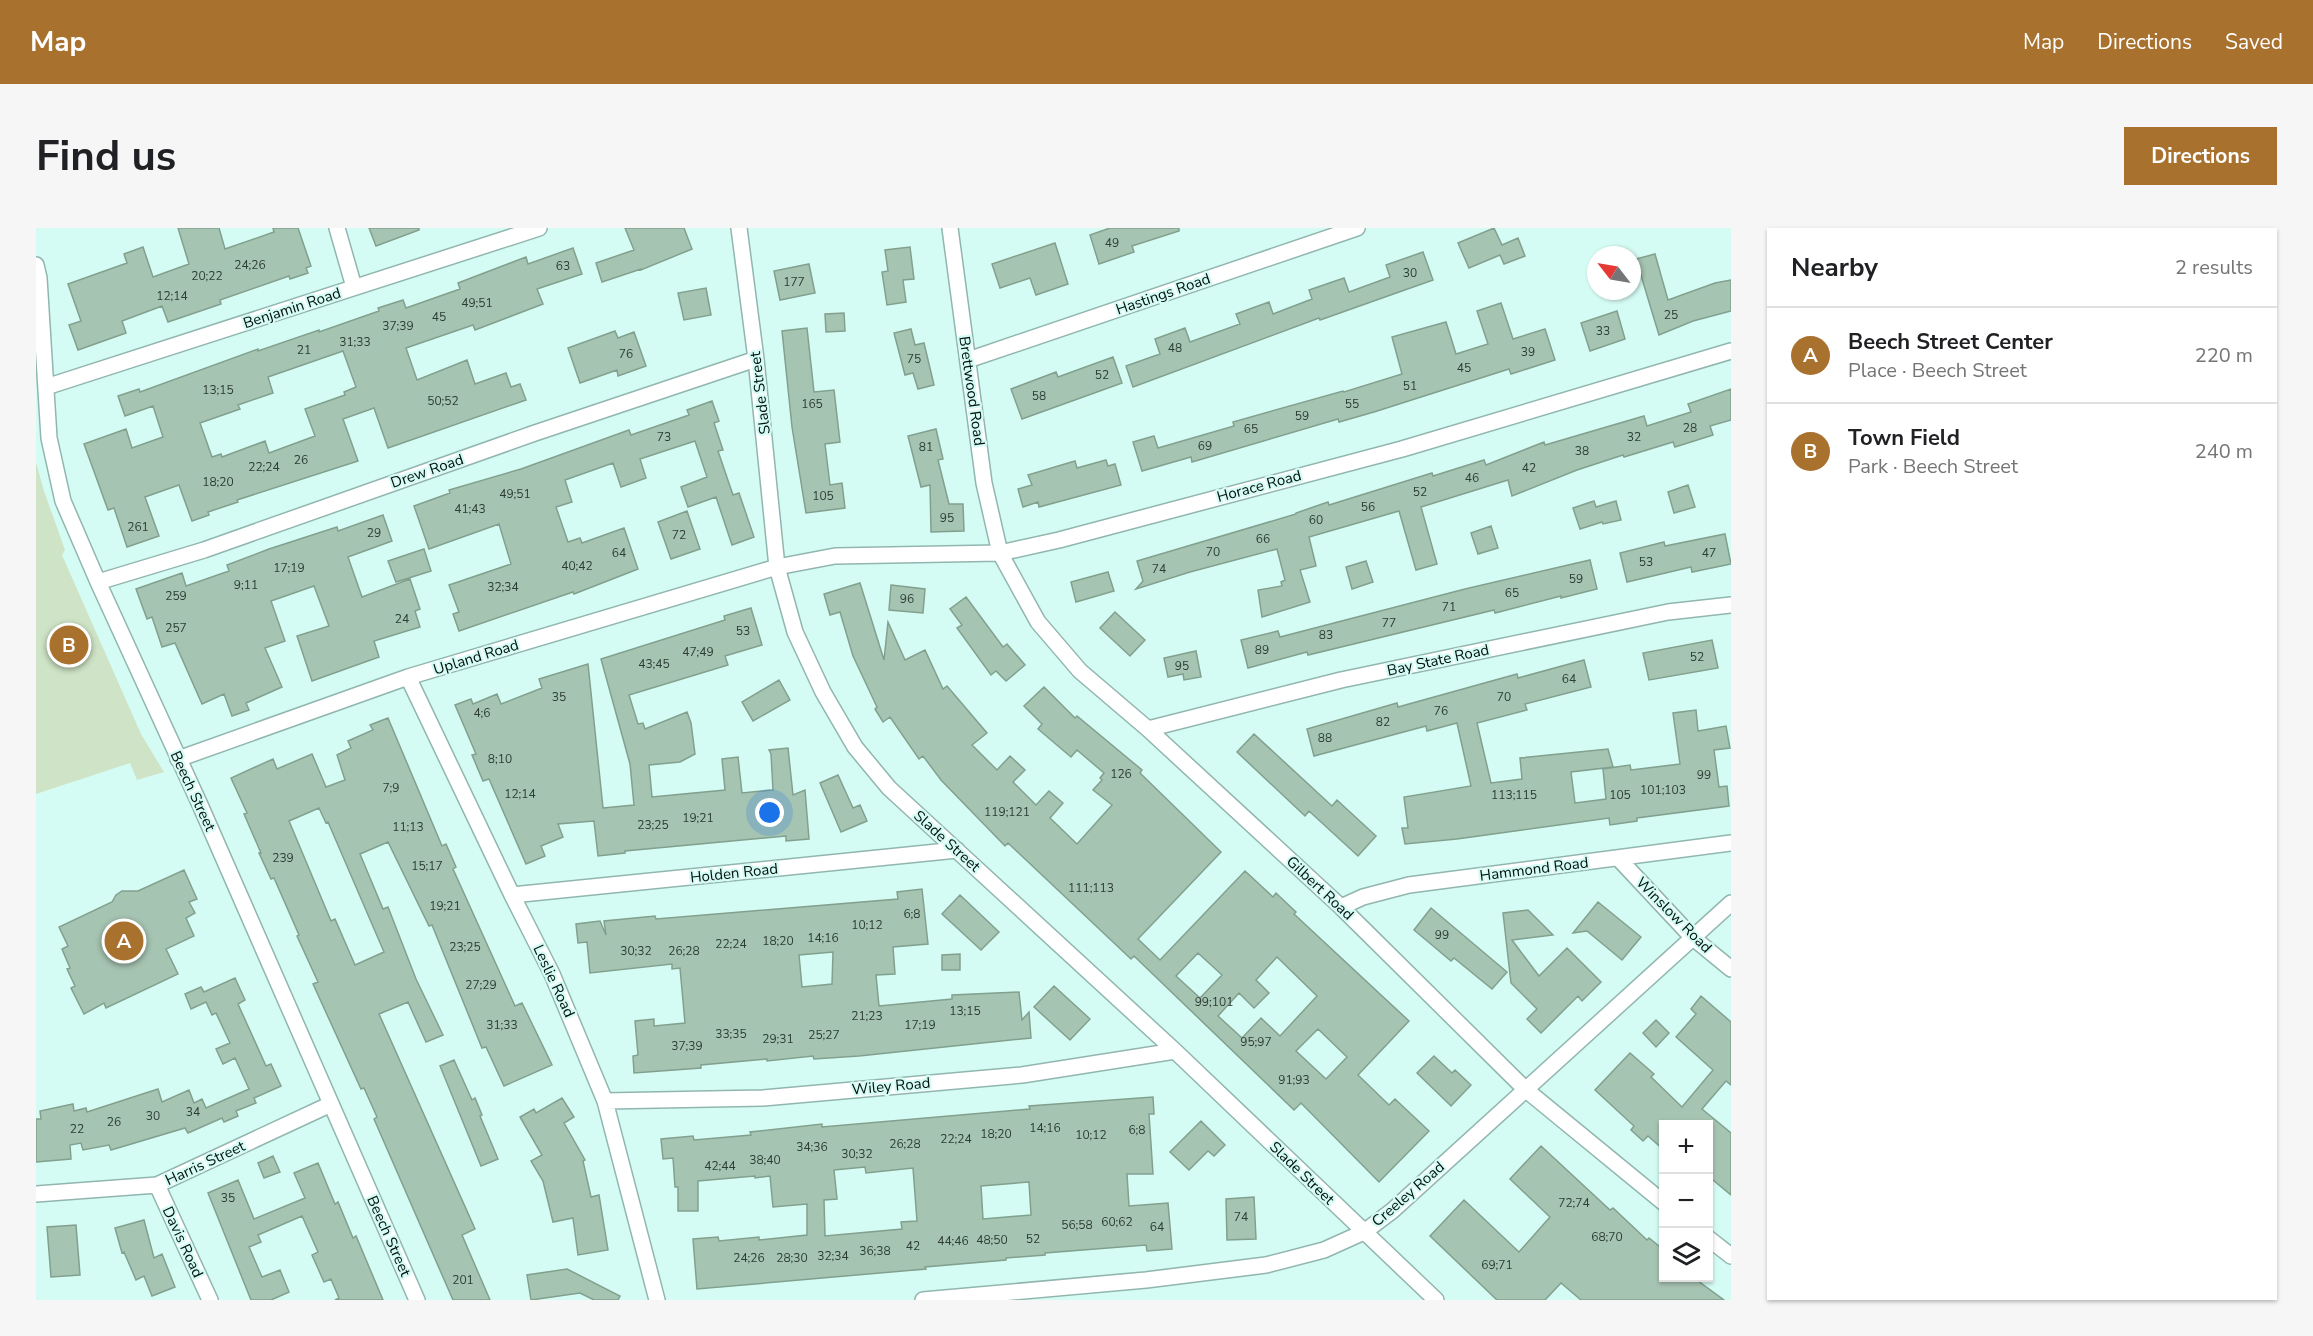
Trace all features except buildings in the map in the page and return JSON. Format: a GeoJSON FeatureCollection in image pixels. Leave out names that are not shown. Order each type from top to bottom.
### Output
{"type":"FeatureCollection","features":[{"type":"Feature","properties":{"kind":"street"},"geometry":{"type":"LineString","coordinates":[[337,228],[354,287]]}},
{"type":"Feature","properties":{"kind":"street","name":"Benjamin Road"},"geometry":{"type":"LineString","coordinates":[[46,387],[539,228]]}},
{"type":"Feature","properties":{"kind":"street","name":"Slade Street"},"geometry":{"type":"LineString","coordinates":[[739,228],[756,359],[777,567],[795,632],[824,692],[855,747],[889,788],[1175,1051],[1436,1300]]}},
{"type":"Feature","properties":{"kind":"street","name":"Brettwood Road"},"geometry":{"type":"LineString","coordinates":[[950,228],[984,483],[1000,553]]}},
{"type":"Feature","properties":{"kind":"street","name":"Hastings Road"},"geometry":{"type":"LineString","coordinates":[[968,360],[1357,228]]}},
{"type":"Feature","properties":{"kind":"street","name":"Beech Street"},"geometry":{"type":"LineString","coordinates":[[36,265],[49,438],[63,501],[417,1300]]}},
{"type":"Feature","properties":{"kind":"street","name":"Horace Road"},"geometry":{"type":"LineString","coordinates":[[777,567],[835,556],[1000,553],[1059,540],[1402,449],[1731,351]]}},
{"type":"Feature","properties":{"kind":"street","name":"Drew Road"},"geometry":{"type":"LineString","coordinates":[[98,582],[204,550],[535,433],[756,359]]}},
{"type":"Feature","properties":{"kind":"street","name":"Gilbert Road"},"geometry":{"type":"LineString","coordinates":[[1000,553],[1038,622],[1080,671],[1148,729],[1341,906],[1524,1089],[1659,1199]]}},
{"type":"Feature","properties":{"kind":"street","name":"Upland Road"},"geometry":{"type":"LineString","coordinates":[[178,759],[408,677],[777,567]]}},
{"type":"Feature","properties":{"kind":"street","name":"Bay State Road"},"geometry":{"type":"LineString","coordinates":[[1148,729],[1352,678],[1668,612],[1731,605]]}},
{"type":"Feature","properties":{"kind":"street","name":"Leslie Road"},"geometry":{"type":"LineString","coordinates":[[408,677],[552,974],[605,1101],[657,1300]]}},
{"type":"Feature","properties":{"kind":"street","name":"Hammond Road"},"geometry":{"type":"LineString","coordinates":[[1341,906],[1363,897],[1409,885],[1731,843]]}},
{"type":"Feature","properties":{"kind":"street","name":"Holden Road"},"geometry":{"type":"LineString","coordinates":[[512,895],[957,850]]}},
{"type":"Feature","properties":{"kind":"street","name":"Winslow Road"},"geometry":{"type":"LineString","coordinates":[[1619,859],[1692,937],[1731,969]]}},
{"type":"Feature","properties":{"kind":"street","name":"Creeley Road"},"geometry":{"type":"LineString","coordinates":[[923,1300],[1146,1280],[1266,1265],[1324,1250],[1364,1232],[1392,1211],[1731,903]]}},
{"type":"Feature","properties":{"kind":"street","name":"Wiley Road"},"geometry":{"type":"LineString","coordinates":[[605,1101],[763,1098],[1022,1075],[1175,1051]]}},
{"type":"Feature","properties":{"kind":"street","name":"Harris Street"},"geometry":{"type":"LineString","coordinates":[[36,1194],[157,1185],[330,1104]]}},
{"type":"Feature","properties":{"kind":"street","name":"Davis Road"},"geometry":{"type":"LineString","coordinates":[[157,1185],[210,1300]]}},
{"type":"Feature","properties":{"kind":"street"},"geometry":{"type":"LineString","coordinates":[[1713,1243],[1731,1256]]}},
{"type":"Feature","properties":{"kind":"green space"},"geometry":{"type":"Polygon","coordinates":[[[36,462],[65,550],[62,555],[141,734],[164,772],[137,780],[130,763],[36,794],[36,462]]]}},
{"type":"Feature","properties":{"kind":"place","name":"Town Field"},"geometry":{"type":"Point","coordinates":[69,645]}},
{"type":"Feature","properties":{"kind":"place","name":"Beech Street Center"},"geometry":{"type":"Point","coordinates":[124,941]}}]}
